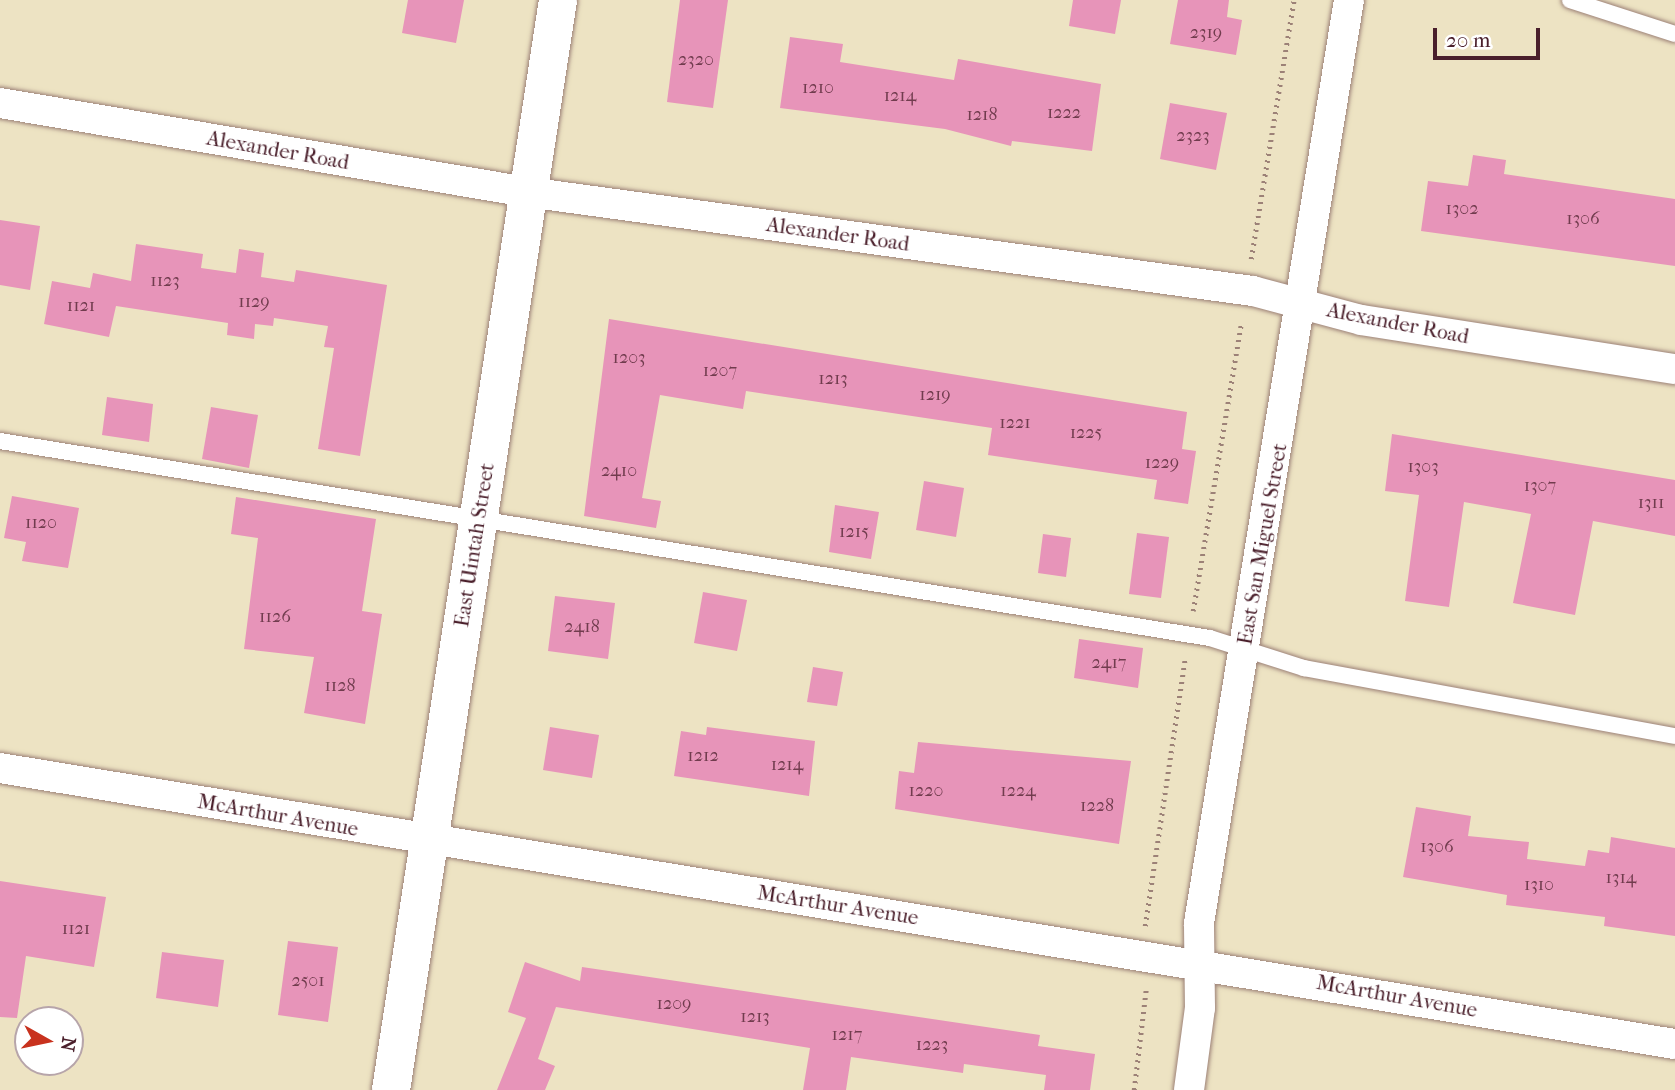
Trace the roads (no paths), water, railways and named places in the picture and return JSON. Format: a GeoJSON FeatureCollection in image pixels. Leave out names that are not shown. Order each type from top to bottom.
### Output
{"type":"FeatureCollection","features":[{"type":"Feature","properties":{"kind":"main road","name":"East Uintah Street"},"geometry":{"type":"LineString","coordinates":[[391,1090],[558,0]]}},
{"type":"Feature","properties":{"kind":"street","name":"East San Miguel Street"},"geometry":{"type":"LineString","coordinates":[[1189,1090],[1200,962],[1199,923],[1303,303],[1349,0]]}},
{"type":"Feature","properties":{"kind":"street","name":"Alexander Road"},"geometry":{"type":"LineString","coordinates":[[0,103],[527,192],[1246,290],[1361,320],[1675,369]]}},
{"type":"Feature","properties":{"kind":"street","name":"McArthur Avenue"},"geometry":{"type":"LineString","coordinates":[[0,768],[429,840],[1200,962],[1675,1044]]}},
{"type":"Feature","properties":{"kind":"lane"},"geometry":{"type":"LineString","coordinates":[[1570,0],[1675,34]]}},
{"type":"Feature","properties":{"kind":"lane"},"geometry":{"type":"LineString","coordinates":[[0,441],[1189,635],[1304,668],[1675,736]]}}]}
